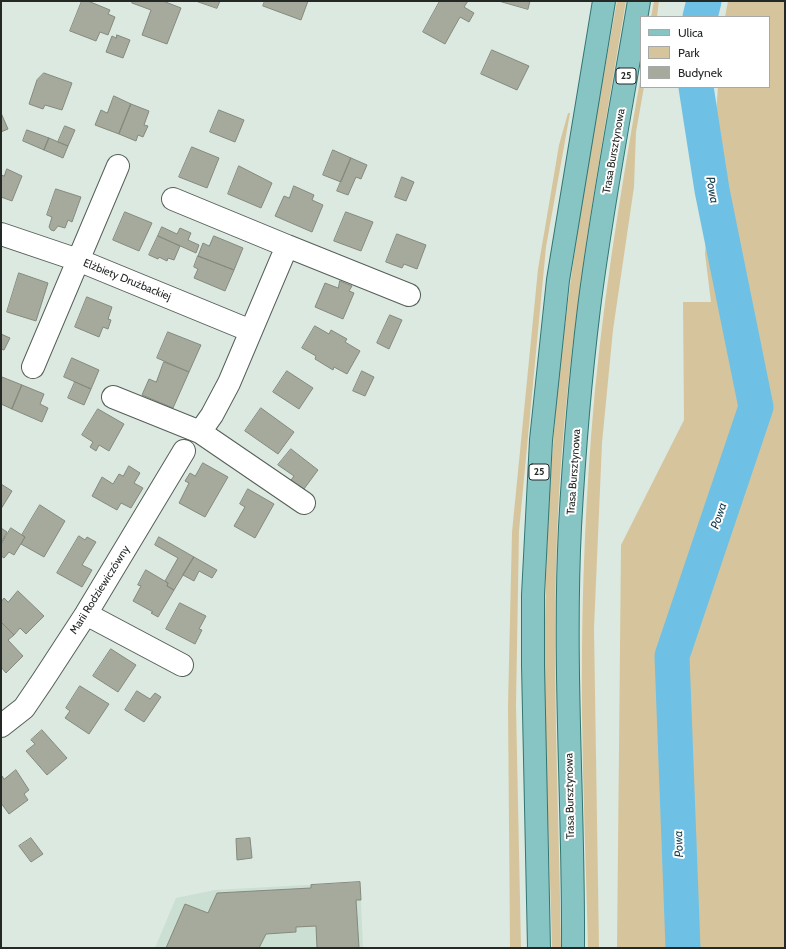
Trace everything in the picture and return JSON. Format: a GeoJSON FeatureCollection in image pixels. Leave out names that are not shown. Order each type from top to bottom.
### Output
{"type":"FeatureCollection","features":[{"type":"Feature","properties":{"kind":"main road","name":"25"},"geometry":{"type":"LineString","coordinates":[[539,948],[533,595],[540,462],[546,388],[558,280],[604,1]]}},
{"type":"Feature","properties":{"kind":"main road","name":"Trasa Bursztynowa"},"geometry":{"type":"LineString","coordinates":[[573,948],[568,638],[570,528],[575,452],[592,291],[639,1]]}},
{"type":"Feature","properties":{"kind":"street"},"geometry":{"type":"LineString","coordinates":[[33,367],[118,166]]}},
{"type":"Feature","properties":{"kind":"street"},"geometry":{"type":"LineString","coordinates":[[173,199],[409,295]]}},
{"type":"Feature","properties":{"kind":"street","name":"Elżbiety Drużbackiej"},"geometry":{"type":"LineString","coordinates":[[1,234],[78,260],[251,331]]}},
{"type":"Feature","properties":{"kind":"street"},"geometry":{"type":"LineString","coordinates":[[200,432],[212,415],[229,383],[287,246]]}},
{"type":"Feature","properties":{"kind":"street"},"geometry":{"type":"LineString","coordinates":[[113,397],[200,432],[304,503]]}},
{"type":"Feature","properties":{"kind":"street","name":"Marii Rodziewiczówny"},"geometry":{"type":"LineString","coordinates":[[3,721],[24,708],[86,614],[184,451]]}},
{"type":"Feature","properties":{"kind":"street"},"geometry":{"type":"LineString","coordinates":[[86,614],[182,665]]}},
{"type":"Feature","properties":{"kind":"shaded area"},"geometry":{"type":"Polygon","coordinates":[[[360,882],[363,948],[155,948],[176,898],[215,890],[360,882]]]}},
{"type":"Feature","properties":{"kind":"green space"},"geometry":{"type":"Polygon","coordinates":[[[617,1],[626,1],[584,256],[568,384],[562,448],[558,513],[555,622],[561,948],[552,948],[546,762],[545,668],[548,519],[556,407],[567,307],[594,132],[617,1]]]}},
{"type":"Feature","properties":{"kind":"green space"},"geometry":{"type":"Polygon","coordinates":[[[654,1],[659,1],[657,16],[651,16],[654,1]]]}},
{"type":"Feature","properties":{"kind":"green space"},"geometry":{"type":"Polygon","coordinates":[[[728,1],[785,1],[785,948],[617,948],[621,545],[684,420],[683,302],[711,302],[705,254],[718,88],[770,88],[770,16],[725,16],[728,1]]]}},
{"type":"Feature","properties":{"kind":"green space"},"geometry":{"type":"Polygon","coordinates":[[[640,81],[640,88],[644,88],[636,132],[634,187],[613,330],[602,443],[594,628],[599,948],[588,948],[582,681],[586,506],[595,392],[605,301],[618,210],[640,81]]]}},
{"type":"Feature","properties":{"kind":"green space"},"geometry":{"type":"Polygon","coordinates":[[[568,113],[570,113],[546,247],[519,531],[516,705],[521,948],[510,948],[508,705],[512,532],[538,269],[559,145],[568,113]]]}},
{"type":"Feature","properties":{"kind":"building"},"geometry":{"type":"Polygon","coordinates":[[[82,1],[88,1],[110,10],[108,14],[115,17],[108,35],[100,32],[96,41],[70,31],[82,1]]]}},
{"type":"Feature","properties":{"kind":"building"},"geometry":{"type":"Polygon","coordinates":[[[133,1],[163,1],[181,8],[167,44],[142,35],[151,10],[132,3],[133,1]]]}},
{"type":"Feature","properties":{"kind":"building"},"geometry":{"type":"Polygon","coordinates":[[[196,1],[220,1],[217,8],[196,1]]]}},
{"type":"Feature","properties":{"kind":"building"},"geometry":{"type":"Polygon","coordinates":[[[265,1],[308,1],[301,20],[263,6],[265,1]]]}},
{"type":"Feature","properties":{"kind":"building"},"geometry":{"type":"Polygon","coordinates":[[[440,1],[468,1],[464,7],[474,13],[469,22],[460,17],[445,44],[423,32],[440,1]]]}},
{"type":"Feature","properties":{"kind":"building"},"geometry":{"type":"Polygon","coordinates":[[[499,1],[530,1],[528,9],[499,1]]]}},
{"type":"Feature","properties":{"kind":"building"},"geometry":{"type":"Polygon","coordinates":[[[117,35],[130,40],[123,58],[106,52],[112,36],[116,38],[117,35]]]}},
{"type":"Feature","properties":{"kind":"building"},"geometry":{"type":"Polygon","coordinates":[[[492,50],[529,66],[517,90],[481,74],[492,50]]]}},
{"type":"Feature","properties":{"kind":"building"},"geometry":{"type":"Polygon","coordinates":[[[44,73],[72,83],[62,110],[45,105],[43,109],[29,104],[37,80],[44,73]]]}},
{"type":"Feature","properties":{"kind":"building"},"geometry":{"type":"Polygon","coordinates":[[[114,96],[131,104],[119,134],[95,125],[101,110],[107,113],[114,96]]]}},
{"type":"Feature","properties":{"kind":"building"},"geometry":{"type":"Polygon","coordinates":[[[131,104],[149,111],[144,125],[148,126],[143,137],[138,135],[136,141],[119,134],[131,104]]]}},
{"type":"Feature","properties":{"kind":"building"},"geometry":{"type":"Polygon","coordinates":[[[219,110],[244,120],[235,142],[210,132],[219,110]]]}},
{"type":"Feature","properties":{"kind":"building"},"geometry":{"type":"Polygon","coordinates":[[[1,113],[8,129],[1,132],[1,113]]]}},
{"type":"Feature","properties":{"kind":"building"},"geometry":{"type":"Polygon","coordinates":[[[65,126],[75,130],[68,146],[58,142],[65,126]]]}},
{"type":"Feature","properties":{"kind":"building"},"geometry":{"type":"Polygon","coordinates":[[[27,130],[49,138],[44,150],[23,141],[27,130]]]}},
{"type":"Feature","properties":{"kind":"building"},"geometry":{"type":"Polygon","coordinates":[[[49,138],[68,146],[63,158],[44,150],[49,138]]]}},
{"type":"Feature","properties":{"kind":"building"},"geometry":{"type":"Polygon","coordinates":[[[192,147],[219,158],[207,188],[179,177],[192,147]]]}},
{"type":"Feature","properties":{"kind":"building"},"geometry":{"type":"Polygon","coordinates":[[[333,150],[351,158],[341,182],[323,175],[333,150]]]}},
{"type":"Feature","properties":{"kind":"building"},"geometry":{"type":"Polygon","coordinates":[[[351,158],[367,165],[361,179],[356,177],[348,195],[337,191],[351,158]]]}},
{"type":"Feature","properties":{"kind":"building"},"geometry":{"type":"Polygon","coordinates":[[[239,166],[272,183],[261,208],[228,194],[239,166]]]}},
{"type":"Feature","properties":{"kind":"building"},"geometry":{"type":"Polygon","coordinates":[[[7,169],[22,176],[12,201],[1,197],[1,175],[4,176],[7,169]]]}},
{"type":"Feature","properties":{"kind":"building"},"geometry":{"type":"Polygon","coordinates":[[[402,177],[414,182],[406,201],[395,197],[402,177]]]}},
{"type":"Feature","properties":{"kind":"building"},"geometry":{"type":"Polygon","coordinates":[[[294,186],[314,195],[312,200],[323,205],[312,232],[275,216],[284,196],[289,198],[294,186]]]}},
{"type":"Feature","properties":{"kind":"building"},"geometry":{"type":"Polygon","coordinates":[[[56,189],[81,197],[72,222],[68,220],[65,228],[58,226],[54,231],[49,227],[52,217],[47,215],[56,189]]]}},
{"type":"Feature","properties":{"kind":"building"},"geometry":{"type":"Polygon","coordinates":[[[125,212],[152,223],[139,251],[113,240],[125,212]]]}},
{"type":"Feature","properties":{"kind":"building"},"geometry":{"type":"Polygon","coordinates":[[[346,212],[373,222],[361,251],[334,241],[346,212]]]}},
{"type":"Feature","properties":{"kind":"building"},"geometry":{"type":"Polygon","coordinates":[[[162,227],[177,234],[180,228],[191,233],[188,240],[199,245],[196,253],[158,236],[162,227]]]}},
{"type":"Feature","properties":{"kind":"building"},"geometry":{"type":"Polygon","coordinates":[[[397,234],[426,245],[417,269],[404,264],[402,268],[386,262],[397,234]]]}},
{"type":"Feature","properties":{"kind":"building"},"geometry":{"type":"Polygon","coordinates":[[[158,236],[180,246],[174,260],[168,258],[167,261],[159,257],[158,259],[149,255],[158,236]]]}},
{"type":"Feature","properties":{"kind":"building"},"geometry":{"type":"Polygon","coordinates":[[[214,236],[243,248],[234,270],[198,256],[203,243],[209,246],[214,236]]]}},
{"type":"Feature","properties":{"kind":"building"},"geometry":{"type":"Polygon","coordinates":[[[198,256],[234,270],[225,291],[194,278],[198,269],[194,267],[198,256]]]}},
{"type":"Feature","properties":{"kind":"building"},"geometry":{"type":"Polygon","coordinates":[[[19,273],[48,283],[36,321],[7,312],[19,273]]]}},
{"type":"Feature","properties":{"kind":"building"},"geometry":{"type":"Polygon","coordinates":[[[340,281],[352,286],[349,291],[354,293],[343,319],[315,307],[325,283],[338,288],[340,281]]]}},
{"type":"Feature","properties":{"kind":"building"},"geometry":{"type":"Polygon","coordinates":[[[87,297],[112,307],[108,319],[111,320],[108,329],[103,327],[99,337],[75,327],[87,297]]]}},
{"type":"Feature","properties":{"kind":"building"},"geometry":{"type":"Polygon","coordinates":[[[390,315],[402,320],[389,349],[377,343],[390,315]]]}},
{"type":"Feature","properties":{"kind":"building"},"geometry":{"type":"Polygon","coordinates":[[[315,326],[329,334],[331,330],[347,339],[345,342],[360,351],[347,374],[334,367],[333,370],[315,359],[316,356],[302,348],[315,326]]]}},
{"type":"Feature","properties":{"kind":"building"},"geometry":{"type":"Polygon","coordinates":[[[168,332],[201,345],[189,372],[157,358],[168,332]]]}},
{"type":"Feature","properties":{"kind":"building"},"geometry":{"type":"Polygon","coordinates":[[[1,334],[10,338],[4,350],[1,349],[1,334]]]}},
{"type":"Feature","properties":{"kind":"building"},"geometry":{"type":"Polygon","coordinates":[[[72,358],[99,370],[91,389],[64,377],[72,358]]]}},
{"type":"Feature","properties":{"kind":"building"},"geometry":{"type":"Polygon","coordinates":[[[164,362],[189,372],[173,408],[142,395],[149,379],[156,382],[164,362]]]}},
{"type":"Feature","properties":{"kind":"building"},"geometry":{"type":"Polygon","coordinates":[[[287,371],[313,388],[299,409],[273,392],[287,371]]]}},
{"type":"Feature","properties":{"kind":"building"},"geometry":{"type":"Polygon","coordinates":[[[362,371],[374,377],[365,396],[353,391],[362,371]]]}},
{"type":"Feature","properties":{"kind":"building"},"geometry":{"type":"Polygon","coordinates":[[[2,377],[22,385],[12,409],[1,404],[2,377]]]}},
{"type":"Feature","properties":{"kind":"building"},"geometry":{"type":"Polygon","coordinates":[[[75,382],[91,389],[84,405],[68,398],[75,382]]]}},
{"type":"Feature","properties":{"kind":"building"},"geometry":{"type":"Polygon","coordinates":[[[22,385],[44,394],[40,404],[48,408],[42,422],[12,409],[22,385]]]}},
{"type":"Feature","properties":{"kind":"building"},"geometry":{"type":"Polygon","coordinates":[[[261,408],[294,432],[278,454],[245,431],[261,408]]]}},
{"type":"Feature","properties":{"kind":"building"},"geometry":{"type":"Polygon","coordinates":[[[98,409],[124,424],[109,451],[99,445],[96,451],[90,447],[93,442],[82,435],[98,409]]]}},
{"type":"Feature","properties":{"kind":"building"},"geometry":{"type":"Polygon","coordinates":[[[291,449],[318,470],[301,493],[289,483],[294,476],[278,465],[291,449]]]}},
{"type":"Feature","properties":{"kind":"building"},"geometry":{"type":"Polygon","coordinates":[[[203,463],[228,477],[205,517],[179,503],[189,483],[185,481],[190,473],[195,476],[203,463]]]}},
{"type":"Feature","properties":{"kind":"building"},"geometry":{"type":"Polygon","coordinates":[[[129,466],[140,473],[134,483],[143,488],[131,508],[121,503],[117,510],[92,496],[102,477],[113,484],[119,474],[123,476],[129,466]]]}},
{"type":"Feature","properties":{"kind":"building"},"geometry":{"type":"Polygon","coordinates":[[[1,484],[12,491],[1,509],[1,484]]]}},
{"type":"Feature","properties":{"kind":"building"},"geometry":{"type":"Polygon","coordinates":[[[248,489],[274,504],[255,538],[234,526],[245,507],[240,504],[248,489]]]}},
{"type":"Feature","properties":{"kind":"building"},"geometry":{"type":"Polygon","coordinates":[[[40,505],[65,521],[44,557],[21,544],[25,537],[22,535],[40,505]]]}},
{"type":"Feature","properties":{"kind":"building"},"geometry":{"type":"Polygon","coordinates":[[[1,528],[7,532],[1,543],[1,528]]]}},
{"type":"Feature","properties":{"kind":"building"},"geometry":{"type":"Polygon","coordinates":[[[11,528],[25,537],[14,555],[9,552],[4,558],[1,556],[1,545],[11,528]]]}},
{"type":"Feature","properties":{"kind":"building"},"geometry":{"type":"Polygon","coordinates":[[[79,536],[85,540],[87,537],[96,542],[82,565],[92,570],[82,587],[57,573],[79,536]]]}},
{"type":"Feature","properties":{"kind":"building"},"geometry":{"type":"Polygon","coordinates":[[[159,537],[194,557],[174,590],[167,586],[168,583],[165,581],[178,558],[155,545],[159,537]]]}},
{"type":"Feature","properties":{"kind":"building"},"geometry":{"type":"Polygon","coordinates":[[[194,557],[217,570],[212,578],[199,571],[194,581],[183,575],[194,557]]]}},
{"type":"Feature","properties":{"kind":"building"},"geometry":{"type":"Polygon","coordinates":[[[146,570],[168,583],[167,586],[174,590],[158,617],[151,613],[153,612],[133,601],[141,586],[138,585],[146,570]]]}},
{"type":"Feature","properties":{"kind":"building"},"geometry":{"type":"Polygon","coordinates":[[[18,591],[44,616],[26,634],[20,628],[14,635],[1,622],[1,602],[4,598],[8,602],[18,591]]]}},
{"type":"Feature","properties":{"kind":"building"},"geometry":{"type":"Polygon","coordinates":[[[180,603],[206,616],[199,629],[202,630],[195,644],[166,629],[180,603]]]}},
{"type":"Feature","properties":{"kind":"building"},"geometry":{"type":"Polygon","coordinates":[[[1,622],[14,635],[8,640],[23,656],[6,673],[1,667],[1,622]]]}},
{"type":"Feature","properties":{"kind":"building"},"geometry":{"type":"Polygon","coordinates":[[[111,649],[136,665],[118,692],[93,676],[111,649]]]}},
{"type":"Feature","properties":{"kind":"building"},"geometry":{"type":"Polygon","coordinates":[[[80,686],[109,704],[89,734],[65,718],[70,711],[66,708],[80,686]]]}},
{"type":"Feature","properties":{"kind":"building"},"geometry":{"type":"Polygon","coordinates":[[[137,691],[150,699],[155,693],[161,697],[144,722],[125,710],[137,691]]]}},
{"type":"Feature","properties":{"kind":"building"},"geometry":{"type":"Polygon","coordinates":[[[42,730],[67,758],[47,775],[26,751],[35,744],[31,740],[42,730]]]}},
{"type":"Feature","properties":{"kind":"building"},"geometry":{"type":"Polygon","coordinates":[[[16,770],[29,790],[24,794],[28,800],[9,814],[1,803],[1,777],[2,776],[4,779],[16,770]]]}},
{"type":"Feature","properties":{"kind":"building"},"geometry":{"type":"Polygon","coordinates":[[[31,838],[43,854],[31,862],[19,846],[31,838]]]}},
{"type":"Feature","properties":{"kind":"building"},"geometry":{"type":"Polygon","coordinates":[[[250,838],[252,858],[237,860],[236,839],[250,838]]]}},
{"type":"Feature","properties":{"kind":"building"},"geometry":{"type":"Polygon","coordinates":[[[360,882],[361,900],[356,900],[359,948],[317,948],[316,926],[296,927],[296,932],[266,934],[259,948],[166,948],[185,904],[208,913],[217,893],[311,888],[311,885],[360,882]]]}},
{"type":"Feature","properties":{"kind":"waterway","name":"Powa"},"geometry":{"type":"LineString","coordinates":[[700,16],[704,1]]}},
{"type":"Feature","properties":{"kind":"waterway","name":"Powa"},"geometry":{"type":"LineString","coordinates":[[683,948],[672,656],[756,407],[712,190],[696,88]]}}]}
